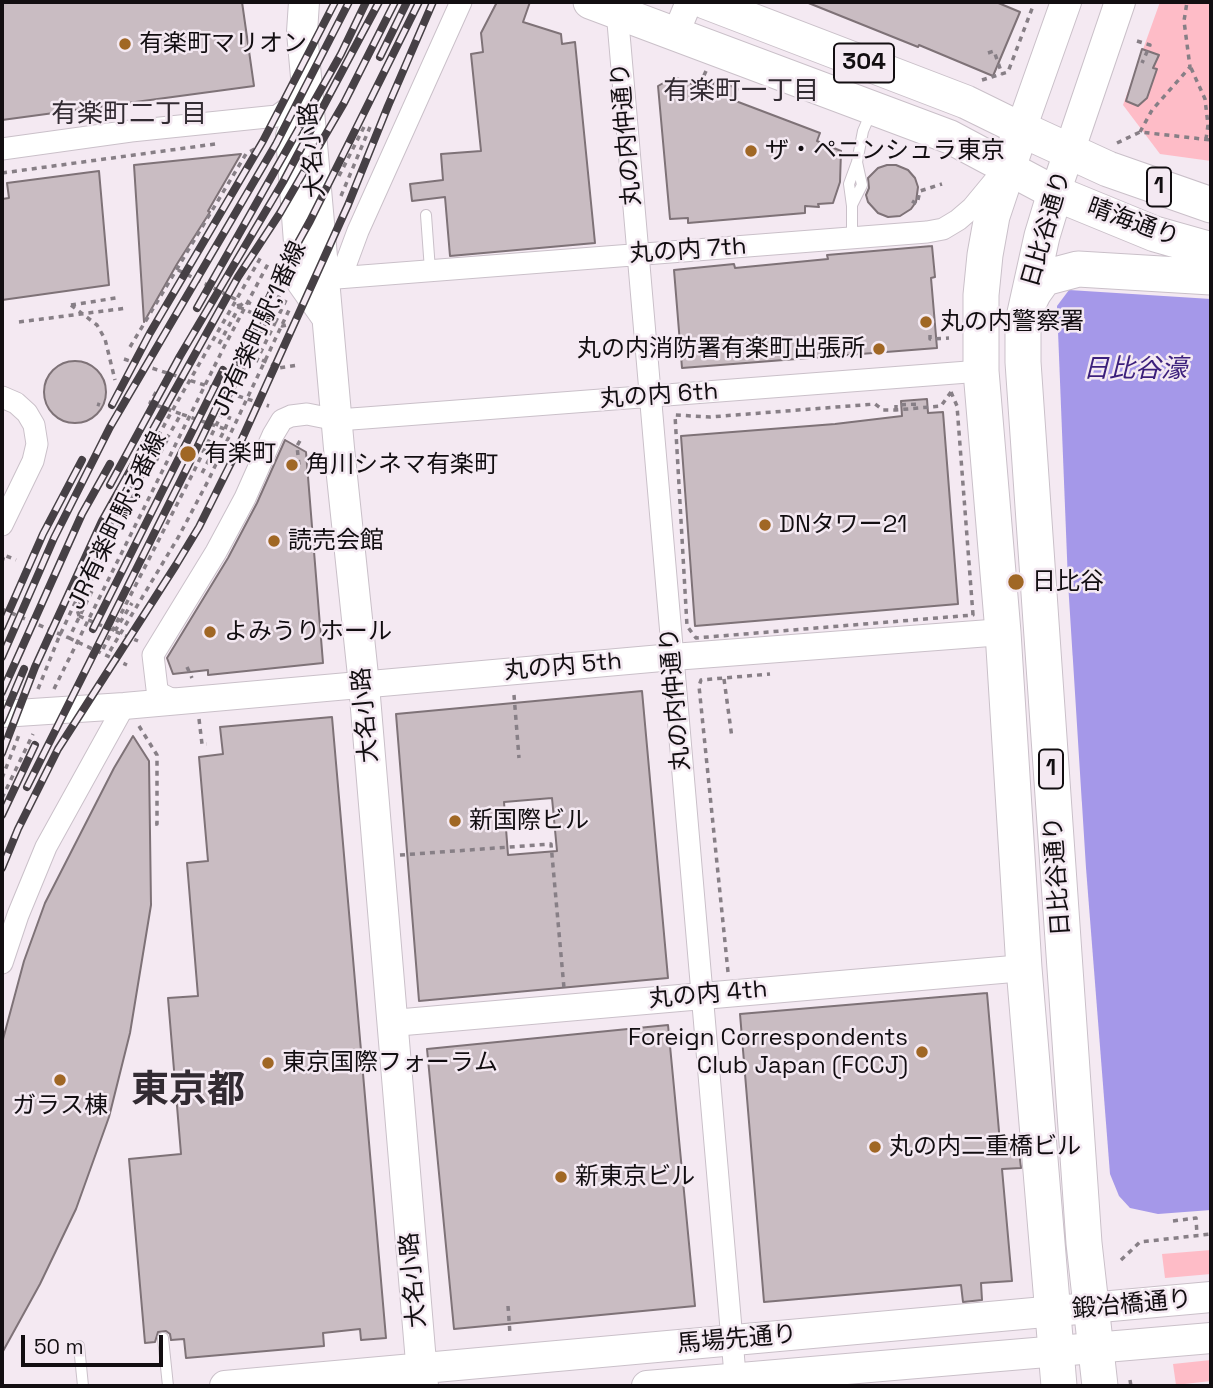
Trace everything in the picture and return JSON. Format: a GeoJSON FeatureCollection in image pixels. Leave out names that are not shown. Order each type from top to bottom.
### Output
{"type":"FeatureCollection","features":[{"type":"Feature","properties":{"kind":"highway","name":"晴海通り"},"geometry":{"type":"LineString","coordinates":[[1021,129],[1108,169],[1211,205]]}},
{"type":"Feature","properties":{"kind":"highway","name":"日比谷通り"},"geometry":{"type":"LineString","coordinates":[[1021,129],[992,216],[985,255],[981,295],[981,371],[1003,632],[1024,968],[1059,1386]]}},
{"type":"Feature","properties":{"kind":"highway","name":"晴海通り"},"geometry":{"type":"LineString","coordinates":[[1055,193],[1155,234],[1211,250]]}},
{"type":"Feature","properties":{"kind":"highway","name":"日比谷通り"},"geometry":{"type":"LineString","coordinates":[[1055,193],[1025,311],[1023,362],[1086,1263],[1097,1348],[1115,1383]]}},
{"type":"Feature","properties":{"kind":"highway","name":"1"},"geometry":{"type":"LineString","coordinates":[[1025,311],[1044,278],[1078,269],[1211,277]]}},
{"type":"Feature","properties":{"kind":"main road","name":"大名小路"},"geometry":{"type":"LineString","coordinates":[[303,2],[302,32],[308,94],[333,278],[327,318],[364,685],[422,1377]]}},
{"type":"Feature","properties":{"kind":"main road","name":"晴海通り"},"geometry":{"type":"LineString","coordinates":[[705,2],[966,102],[1021,129]]}},
{"type":"Feature","properties":{"kind":"main road","name":"日比谷通り"},"geometry":{"type":"LineString","coordinates":[[1055,193],[1120,2]]}},
{"type":"Feature","properties":{"kind":"main road","name":"日比谷通り"},"geometry":{"type":"LineString","coordinates":[[1021,129],[1054,4]]}},
{"type":"Feature","properties":{"kind":"main road","name":"晴海通り"},"geometry":{"type":"LineString","coordinates":[[609,5],[676,33],[950,136],[1055,193]]}},
{"type":"Feature","properties":{"kind":"main road"},"geometry":{"type":"LineString","coordinates":[[308,94],[291,136],[302,282],[327,318]]}},
{"type":"Feature","properties":{"kind":"main road","name":"鍛冶橋通り"},"geometry":{"type":"LineString","coordinates":[[1052,1312],[1211,1297]]}},
{"type":"Feature","properties":{"kind":"main road","name":"馬場先通り"},"geometry":{"type":"LineString","coordinates":[[422,1377],[732,1340],[1052,1312]]}},
{"type":"Feature","properties":{"kind":"main road","name":"鍛冶橋通り"},"geometry":{"type":"LineString","coordinates":[[1097,1348],[1211,1338]]}},
{"type":"Feature","properties":{"kind":"main road","name":"馬場先通り"},"geometry":{"type":"LineString","coordinates":[[647,1386],[735,1383],[1097,1348]]}},
{"type":"Feature","properties":{"kind":"main road"},"geometry":{"type":"LineString","coordinates":[[225,1386],[422,1377]]}},
{"type":"Feature","properties":{"kind":"street"},"geometry":{"type":"LineString","coordinates":[[333,278],[358,231],[461,2]]}},
{"type":"Feature","properties":{"kind":"street"},"geometry":{"type":"LineString","coordinates":[[676,33],[689,2]]}},
{"type":"Feature","properties":{"kind":"street","name":"丸の内仲通り"},"geometry":{"type":"LineString","coordinates":[[609,5],[638,255],[735,1383]]}},
{"type":"Feature","properties":{"kind":"street"},"geometry":{"type":"LineString","coordinates":[[2,149],[131,131],[277,116],[308,94]]}},
{"type":"Feature","properties":{"kind":"street","name":"丸の内 7th"},"geometry":{"type":"LineString","coordinates":[[333,278],[943,229],[972,208],[1008,166]]}},
{"type":"Feature","properties":{"kind":"street","name":"丸の内 6th"},"geometry":{"type":"LineString","coordinates":[[192,700],[169,698],[161,694],[156,688],[153,655],[216,552],[282,420],[307,414],[337,419],[650,398],[981,371]]}},
{"type":"Feature","properties":{"kind":"street"},"geometry":{"type":"LineString","coordinates":[[2,397],[16,403],[27,413],[34,425],[37,444],[33,461],[2,525]]}},
{"type":"Feature","properties":{"kind":"street","name":"丸の内 5th"},"geometry":{"type":"LineString","coordinates":[[12,721],[131,715],[192,700],[673,657],[1003,632]]}},
{"type":"Feature","properties":{"kind":"street"},"geometry":{"type":"LineString","coordinates":[[2,963],[46,847],[131,715]]}},
{"type":"Feature","properties":{"kind":"street","name":"丸の内 4th"},"geometry":{"type":"LineString","coordinates":[[393,1023],[1024,968]]}},
{"type":"Feature","properties":{"kind":"lane"},"geometry":{"type":"LineString","coordinates":[[852,238],[852,206],[862,185],[857,162],[863,131],[873,108]]}},
{"type":"Feature","properties":{"kind":"lane"},"geometry":{"type":"LineString","coordinates":[[426,215],[430,270]]}},
{"type":"Feature","properties":{"kind":"lane"},"geometry":{"type":"LineString","coordinates":[[163,1338],[168,1386]]}},
{"type":"Feature","properties":{"kind":"lane"},"geometry":{"type":"LineString","coordinates":[[79,1346],[83,1386]]}},
{"type":"Feature","properties":{"kind":"path"},"geometry":{"type":"LineString","coordinates":[[1117,143],[1140,132],[1209,139],[1209,109],[1202,87],[1190,67],[1184,21],[1187,2],[1202,2]]}},
{"type":"Feature","properties":{"kind":"path"},"geometry":{"type":"LineString","coordinates":[[976,81],[1008,72],[1054,4]]}},
{"type":"Feature","properties":{"kind":"path"},"geometry":{"type":"LineString","coordinates":[[1137,41],[1150,44],[1142,63]]}},
{"type":"Feature","properties":{"kind":"path"},"geometry":{"type":"LineString","coordinates":[[988,52],[993,51],[1002,74]]}},
{"type":"Feature","properties":{"kind":"path"},"geometry":{"type":"LineString","coordinates":[[1140,132],[1152,110],[1190,67]]}},
{"type":"Feature","properties":{"kind":"path"},"geometry":{"type":"LineString","coordinates":[[707,69],[701,82],[722,90]]}},
{"type":"Feature","properties":{"kind":"path"},"geometry":{"type":"LineString","coordinates":[[335,185],[368,126],[338,203]]}},
{"type":"Feature","properties":{"kind":"path"},"geometry":{"type":"LineString","coordinates":[[130,347],[247,154],[267,142]]}},
{"type":"Feature","properties":{"kind":"path"},"geometry":{"type":"LineString","coordinates":[[2,173],[227,143]]}},
{"type":"Feature","properties":{"kind":"path"},"geometry":{"type":"LineString","coordinates":[[912,201],[917,204],[920,191],[942,184]]}},
{"type":"Feature","properties":{"kind":"path"},"geometry":{"type":"LineString","coordinates":[[38,689],[114,520],[261,257]]}},
{"type":"Feature","properties":{"kind":"path","name":"JR有楽町駅;3番線"},"geometry":{"type":"LineString","coordinates":[[54,690],[222,345],[269,262]]}},
{"type":"Feature","properties":{"kind":"path"},"geometry":{"type":"LineString","coordinates":[[178,270],[237,300],[239,307]]}},
{"type":"Feature","properties":{"kind":"path"},"geometry":{"type":"LineString","coordinates":[[115,631],[132,603],[286,282]]}},
{"type":"Feature","properties":{"kind":"path"},"geometry":{"type":"LineString","coordinates":[[115,380],[112,359],[97,325],[71,305],[116,298]]}},
{"type":"Feature","properties":{"kind":"path","name":"JR有楽町駅;1番線"},"geometry":{"type":"LineString","coordinates":[[110,651],[132,603],[179,536],[208,481],[293,300]]}},
{"type":"Feature","properties":{"kind":"path"},"geometry":{"type":"LineString","coordinates":[[213,341],[222,345],[239,307],[245,301],[278,316],[256,362]]}},
{"type":"Feature","properties":{"kind":"path"},"geometry":{"type":"LineString","coordinates":[[239,307],[282,326],[292,324]]}},
{"type":"Feature","properties":{"kind":"path"},"geometry":{"type":"LineString","coordinates":[[19,322],[127,308]]}},
{"type":"Feature","properties":{"kind":"path"},"geometry":{"type":"LineString","coordinates":[[930,335],[930,339],[949,338]]}},
{"type":"Feature","properties":{"kind":"path"},"geometry":{"type":"LineString","coordinates":[[249,358],[279,368],[299,365]]}},
{"type":"Feature","properties":{"kind":"path"},"geometry":{"type":"LineString","coordinates":[[124,359],[272,407]]}},
{"type":"Feature","properties":{"kind":"path"},"geometry":{"type":"LineString","coordinates":[[156,392],[150,403],[225,429]]}},
{"type":"Feature","properties":{"kind":"path"},"geometry":{"type":"LineString","coordinates":[[675,415],[710,417],[875,404],[883,410],[896,410],[941,406],[951,392],[957,406],[972,615],[696,638],[687,626]]}},
{"type":"Feature","properties":{"kind":"path"},"geometry":{"type":"LineString","coordinates":[[896,410],[896,405],[920,404]]}},
{"type":"Feature","properties":{"kind":"path"},"geometry":{"type":"LineString","coordinates":[[151,471],[181,414]]}},
{"type":"Feature","properties":{"kind":"path"},"geometry":{"type":"LineString","coordinates":[[200,477],[230,416]]}},
{"type":"Feature","properties":{"kind":"path"},"geometry":{"type":"LineString","coordinates":[[79,616],[77,609],[132,497],[157,448],[169,435]]}},
{"type":"Feature","properties":{"kind":"path"},"geometry":{"type":"LineString","coordinates":[[299,466],[297,446],[301,439]]}},
{"type":"Feature","properties":{"kind":"path"},"geometry":{"type":"LineString","coordinates":[[142,467],[160,476]]}},
{"type":"Feature","properties":{"kind":"path"},"geometry":{"type":"LineString","coordinates":[[193,473],[208,481]]}},
{"type":"Feature","properties":{"kind":"path"},"geometry":{"type":"LineString","coordinates":[[2,562],[4,555],[16,560]]}},
{"type":"Feature","properties":{"kind":"path"},"geometry":{"type":"LineString","coordinates":[[83,585],[101,593]]}},
{"type":"Feature","properties":{"kind":"path"},"geometry":{"type":"LineString","coordinates":[[69,638],[93,589]]}},
{"type":"Feature","properties":{"kind":"path"},"geometry":{"type":"LineString","coordinates":[[103,649],[132,603]]}},
{"type":"Feature","properties":{"kind":"path"},"geometry":{"type":"LineString","coordinates":[[3,610],[127,665]]}},
{"type":"Feature","properties":{"kind":"path"},"geometry":{"type":"LineString","coordinates":[[79,616],[141,642]]}},
{"type":"Feature","properties":{"kind":"path"},"geometry":{"type":"LineString","coordinates":[[187,667],[202,744],[207,744]]}},
{"type":"Feature","properties":{"kind":"path"},"geometry":{"type":"LineString","coordinates":[[724,678],[732,738]]}},
{"type":"Feature","properties":{"kind":"path"},"geometry":{"type":"LineString","coordinates":[[701,680],[699,686],[729,974]]}},
{"type":"Feature","properties":{"kind":"path"},"geometry":{"type":"LineString","coordinates":[[514,695],[519,758]]}},
{"type":"Feature","properties":{"kind":"path"},"geometry":{"type":"LineString","coordinates":[[131,715],[157,755],[157,824],[150,825]]}},
{"type":"Feature","properties":{"kind":"path"},"geometry":{"type":"LineString","coordinates":[[2,778],[12,721]]}},
{"type":"Feature","properties":{"kind":"path"},"geometry":{"type":"LineString","coordinates":[[2,798],[37,726]]}},
{"type":"Feature","properties":{"kind":"path"},"geometry":{"type":"LineString","coordinates":[[396,856],[551,844],[566,1008]]}},
{"type":"Feature","properties":{"kind":"path"},"geometry":{"type":"LineString","coordinates":[[1173,1220],[1196,1219],[1197,1235]]}},
{"type":"Feature","properties":{"kind":"path"},"geometry":{"type":"LineString","coordinates":[[1121,1260],[1140,1242],[1211,1234]]}},
{"type":"Feature","properties":{"kind":"path"},"geometry":{"type":"LineString","coordinates":[[508,1306],[510,1334]]}},
{"type":"Feature","properties":{"kind":"path"},"geometry":{"type":"LineString","coordinates":[[1115,1383],[1131,1386]]}},
{"type":"Feature","properties":{"kind":"shaded area"},"geometry":{"type":"Polygon","coordinates":[[[1160,2],[1211,2],[1211,161],[1160,154],[1123,105],[1160,2]]]}},
{"type":"Feature","properties":{"kind":"shaded area"},"geometry":{"type":"Polygon","coordinates":[[[1211,1250],[1211,1274],[1165,1278],[1162,1254],[1211,1250]]]}},
{"type":"Feature","properties":{"kind":"shaded area"},"geometry":{"type":"Polygon","coordinates":[[[1211,1360],[1211,1381],[1176,1385],[1173,1364],[1211,1360]]]}},
{"type":"Feature","properties":{"kind":"water","name":"日比谷濠"},"geometry":{"type":"Polygon","coordinates":[[[1069,290],[1211,299],[1211,1210],[1158,1214],[1130,1208],[1119,1196],[1110,1174],[1086,868],[1068,582],[1057,306],[1069,290]]]}},
{"type":"Feature","properties":{"kind":"building","name":"有楽町マリオン"},"geometry":{"type":"Polygon","coordinates":[[[2,2],[242,2],[254,86],[2,120],[2,2]]]}},
{"type":"Feature","properties":{"kind":"building"},"geometry":{"type":"Polygon","coordinates":[[[497,2],[530,2],[523,22],[561,34],[562,44],[575,42],[595,243],[450,256],[445,197],[412,201],[410,184],[443,180],[441,154],[481,151],[471,54],[483,52],[481,33],[497,2]]]}},
{"type":"Feature","properties":{"kind":"building"},"geometry":{"type":"Polygon","coordinates":[[[806,2],[996,2],[1020,12],[993,76],[806,2]]]}},
{"type":"Feature","properties":{"kind":"building"},"geometry":{"type":"Polygon","coordinates":[[[1142,49],[1159,55],[1153,68],[1157,69],[1147,98],[1138,106],[1126,101],[1142,49]]]}},
{"type":"Feature","properties":{"kind":"building","name":"ザ・ペニンシュラ東京"},"geometry":{"type":"Polygon","coordinates":[[[674,77],[710,91],[715,79],[738,89],[733,100],[820,133],[817,141],[841,151],[840,182],[833,203],[818,204],[819,207],[805,206],[805,213],[688,223],[688,218],[670,219],[658,86],[674,77]]]}},
{"type":"Feature","properties":{"kind":"building"},"geometry":{"type":"Polygon","coordinates":[[[241,154],[208,211],[210,212],[144,322],[134,165],[241,154]]]}},
{"type":"Feature","properties":{"kind":"building"},"geometry":{"type":"Polygon","coordinates":[[[887,165],[908,170],[918,187],[916,202],[900,216],[888,217],[878,213],[868,202],[866,195],[869,188],[868,178],[878,168],[887,165]]]}},
{"type":"Feature","properties":{"kind":"building"},"geometry":{"type":"Polygon","coordinates":[[[99,171],[109,285],[2,300],[2,199],[9,198],[7,183],[99,171]]]}},
{"type":"Feature","properties":{"kind":"building"},"geometry":{"type":"Polygon","coordinates":[[[932,246],[935,277],[931,278],[937,348],[682,368],[674,270],[734,264],[735,268],[828,259],[827,255],[932,246]]]}},
{"type":"Feature","properties":{"kind":"building"},"geometry":{"type":"Polygon","coordinates":[[[69,361],[81,361],[97,370],[104,380],[104,404],[97,414],[81,423],[69,423],[58,418],[49,409],[44,398],[44,386],[49,375],[58,366],[69,361]]]}},
{"type":"Feature","properties":{"kind":"building"},"geometry":{"type":"Polygon","coordinates":[[[927,399],[928,413],[943,412],[958,604],[695,626],[681,436],[902,416],[901,401],[927,399]]]}},
{"type":"Feature","properties":{"kind":"building","name":"読売会館"},"geometry":{"type":"Polygon","coordinates":[[[285,440],[306,452],[323,663],[208,675],[208,670],[173,674],[167,658],[228,558],[257,503],[285,440]]]}},
{"type":"Feature","properties":{"kind":"building","name":"新国際ビル"},"geometry":{"type":"Polygon","coordinates":[[[642,691],[668,978],[419,1001],[396,714],[642,691]],[[552,798],[504,802],[508,855],[557,851],[552,798]]]}},
{"type":"Feature","properties":{"kind":"building","name":"東京国際フォーラム"},"geometry":{"type":"Polygon","coordinates":[[[332,717],[386,1338],[361,1340],[360,1329],[323,1333],[324,1346],[186,1358],[184,1339],[171,1340],[166,1331],[158,1332],[155,1342],[145,1343],[129,1159],[181,1154],[168,998],[198,996],[187,863],[208,861],[199,757],[223,754],[220,727],[332,717]]]}},
{"type":"Feature","properties":{"kind":"building","name":"ガラス棟"},"geometry":{"type":"Polygon","coordinates":[[[133,736],[149,761],[151,905],[130,1033],[109,1117],[76,1209],[40,1284],[2,1353],[2,1043],[24,961],[45,903],[133,736]]]}},
{"type":"Feature","properties":{"kind":"building","name":"丸の内二重橋ビル"},"geometry":{"type":"Polygon","coordinates":[[[987,993],[1000,1143],[1018,1143],[1021,1168],[1002,1169],[1012,1281],[981,1283],[982,1300],[963,1302],[961,1285],[764,1302],[740,1014],[987,993]]]}},
{"type":"Feature","properties":{"kind":"building","name":"新東京ビル"},"geometry":{"type":"Polygon","coordinates":[[[668,1025],[695,1306],[454,1329],[427,1049],[668,1025]]]}},
{"type":"Feature","properties":{"kind":"railway"},"geometry":{"type":"LineString","coordinates":[[112,405],[150,333],[263,141],[335,2]]}},
{"type":"Feature","properties":{"kind":"railway"},"geometry":{"type":"LineString","coordinates":[[2,657],[54,538],[110,427],[276,144],[349,2]]}},
{"type":"Feature","properties":{"kind":"railway"},"geometry":{"type":"LineString","coordinates":[[197,308],[341,54],[366,2]]}},
{"type":"Feature","properties":{"kind":"railway"},"geometry":{"type":"LineString","coordinates":[[110,485],[180,356],[283,182],[379,2]]}},
{"type":"Feature","properties":{"kind":"railway"},"geometry":{"type":"LineString","coordinates":[[2,753],[35,667],[102,521],[238,277],[280,213],[344,103],[395,2]]}},
{"type":"Feature","properties":{"kind":"railway"},"geometry":{"type":"LineString","coordinates":[[380,57],[407,2]]}},
{"type":"Feature","properties":{"kind":"railway"},"geometry":{"type":"LineString","coordinates":[[27,787],[193,456],[280,275],[310,221],[419,2]]}},
{"type":"Feature","properties":{"kind":"railway"},"geometry":{"type":"LineString","coordinates":[[2,868],[18,829],[58,749],[199,527],[232,461],[348,205],[433,2]]}},
{"type":"Feature","properties":{"kind":"railway"},"geometry":{"type":"LineString","coordinates":[[93,629],[223,370]]}},
{"type":"Feature","properties":{"kind":"railway"},"geometry":{"type":"LineString","coordinates":[[2,627],[43,534],[82,460]]}},
{"type":"Feature","properties":{"kind":"railway"},"geometry":{"type":"LineString","coordinates":[[2,692],[82,514],[110,464]]}},
{"type":"Feature","properties":{"kind":"railway"},"geometry":{"type":"LineString","coordinates":[[2,721],[24,669]]}},
{"type":"Feature","properties":{"kind":"railway"},"geometry":{"type":"LineString","coordinates":[[2,815],[35,745]]}},
{"type":"Feature","properties":{"kind":"place","name":"有楽町マリオン"},"geometry":{"type":"Point","coordinates":[125,44]}},
{"type":"Feature","properties":{"kind":"place","name":"ザ・ペニンシュラ東京"},"geometry":{"type":"Point","coordinates":[751,151]}},
{"type":"Feature","properties":{"kind":"place","name":"丸の内警察署"},"geometry":{"type":"Point","coordinates":[926,322]}},
{"type":"Feature","properties":{"kind":"place","name":"丸の内消防署有楽町出張所"},"geometry":{"type":"Point","coordinates":[879,349]}},
{"type":"Feature","properties":{"kind":"place","name":"有楽町"},"geometry":{"type":"Point","coordinates":[188,454]}},
{"type":"Feature","properties":{"kind":"place","name":"角川シネマ有楽町"},"geometry":{"type":"Point","coordinates":[292,465]}},
{"type":"Feature","properties":{"kind":"place","name":"DNタワー21"},"geometry":{"type":"Point","coordinates":[765,525]}},
{"type":"Feature","properties":{"kind":"place","name":"読売会館"},"geometry":{"type":"Point","coordinates":[274,541]}},
{"type":"Feature","properties":{"kind":"place","name":"日比谷"},"geometry":{"type":"Point","coordinates":[1016,582]}},
{"type":"Feature","properties":{"kind":"place","name":"よみうりホール"},"geometry":{"type":"Point","coordinates":[210,632]}},
{"type":"Feature","properties":{"kind":"place","name":"新国際ビル"},"geometry":{"type":"Point","coordinates":[455,821]}},
{"type":"Feature","properties":{"kind":"place","name":"Foreign Correspondents Club Japan (FCCJ)"},"geometry":{"type":"Point","coordinates":[922,1052]}},
{"type":"Feature","properties":{"kind":"place","name":"東京国際フォーラム"},"geometry":{"type":"Point","coordinates":[268,1063]}},
{"type":"Feature","properties":{"kind":"place","name":"ガラス棟"},"geometry":{"type":"Point","coordinates":[60,1080]}},
{"type":"Feature","properties":{"kind":"place","name":"丸の内二重橋ビル"},"geometry":{"type":"Point","coordinates":[875,1147]}},
{"type":"Feature","properties":{"kind":"place","name":"新東京ビル"},"geometry":{"type":"Point","coordinates":[561,1177]}},
{"type":"Feature","properties":{"kind":"district","name":"有楽町一丁目"},"geometry":{"type":"Point","coordinates":[741,92]}},
{"type":"Feature","properties":{"kind":"district","name":"有楽町二丁目"},"geometry":{"type":"Point","coordinates":[129,115]}},
{"type":"Feature","properties":{"kind":"district","name":"東京都"},"geometry":{"type":"Point","coordinates":[188,1092]}}]}
